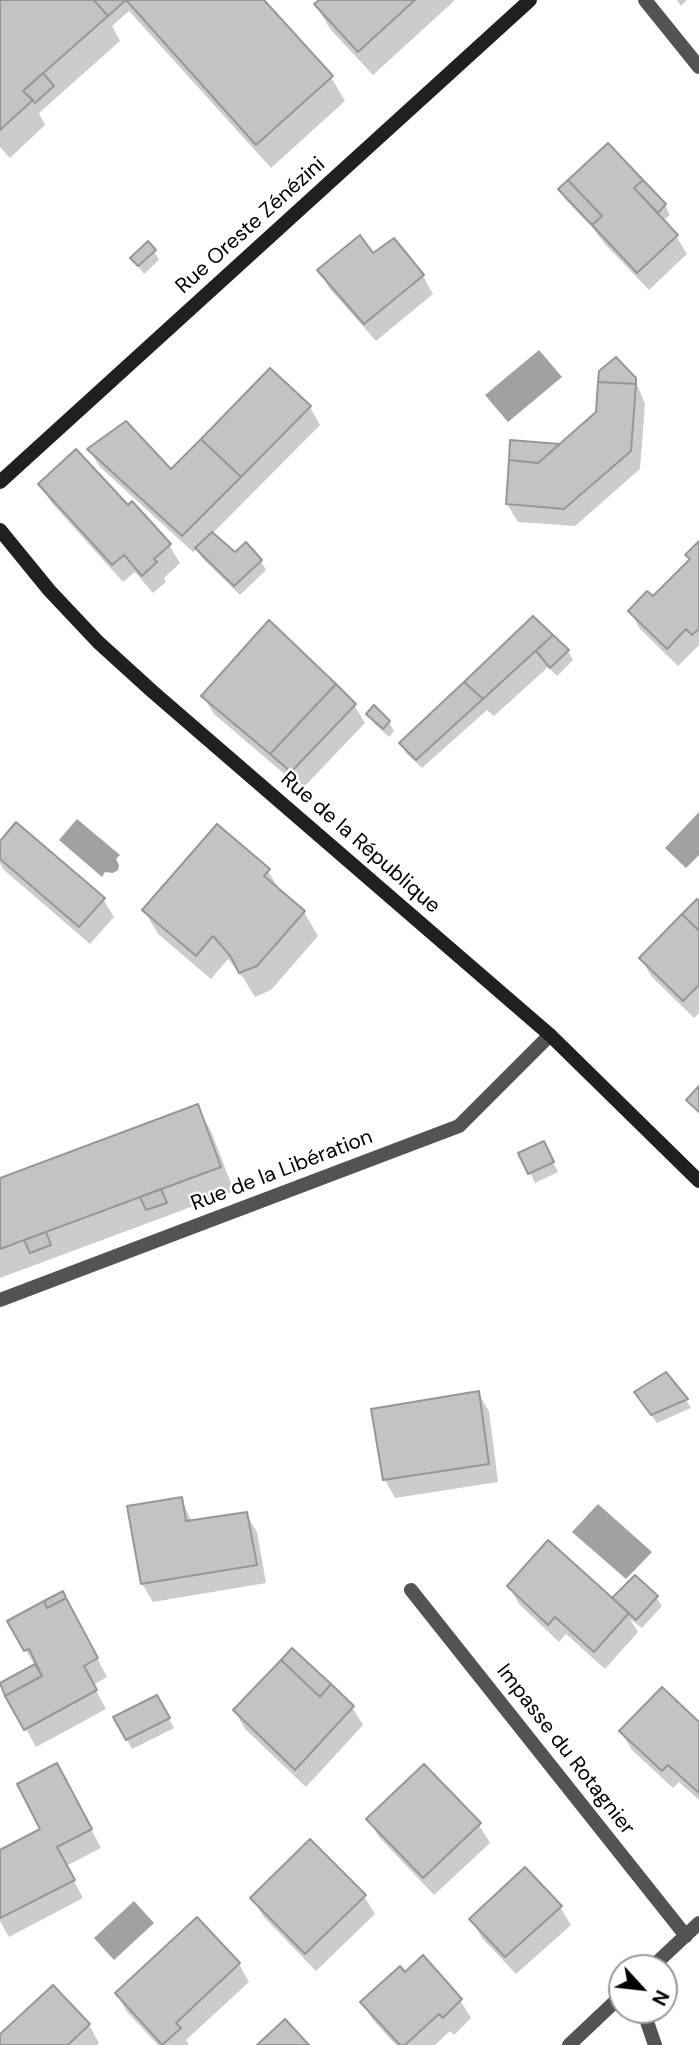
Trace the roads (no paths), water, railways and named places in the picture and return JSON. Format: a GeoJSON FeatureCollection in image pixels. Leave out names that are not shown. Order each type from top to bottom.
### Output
{"type":"FeatureCollection","features":[{"type":"Feature","properties":{"kind":"street","name":"Rue Oreste Zénézini"},"geometry":{"type":"LineString","coordinates":[[0,482],[530,0]]}},
{"type":"Feature","properties":{"kind":"street"},"geometry":{"type":"LineString","coordinates":[[645,0],[699,67]]}},
{"type":"Feature","properties":{"kind":"street","name":"Rue de la République"},"geometry":{"type":"LineString","coordinates":[[0,530],[49,590],[98,642],[550,1035],[699,1181]]}},
{"type":"Feature","properties":{"kind":"street","name":"Rue de la Libération"},"geometry":{"type":"LineString","coordinates":[[0,1300],[459,1126],[550,1035]]}},
{"type":"Feature","properties":{"kind":"street","name":"Impasse du Rotagnier"},"geometry":{"type":"LineString","coordinates":[[411,1590],[685,1936]]}},
{"type":"Feature","properties":{"kind":"street"},"geometry":{"type":"LineString","coordinates":[[666,1954],[699,1923]]}},
{"type":"Feature","properties":{"kind":"street"},"geometry":{"type":"LineString","coordinates":[[569,2045],[608,2008]]}},
{"type":"Feature","properties":{"kind":"street"},"geometry":{"type":"LineString","coordinates":[[648,2024],[655,2045]]}}]}
